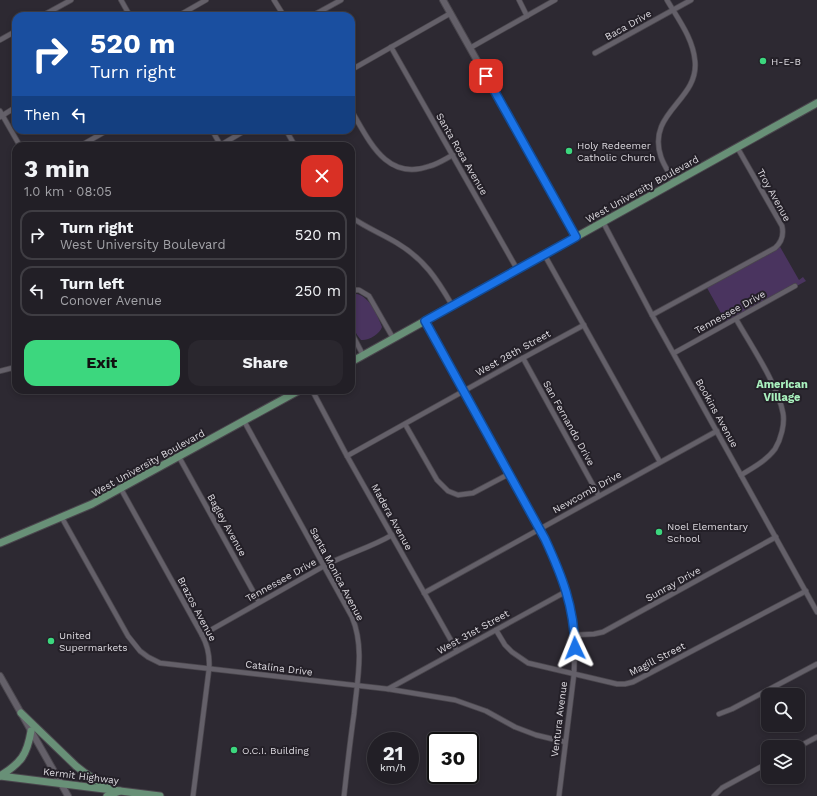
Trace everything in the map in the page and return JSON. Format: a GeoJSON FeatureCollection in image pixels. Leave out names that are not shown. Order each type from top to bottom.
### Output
{"type":"FeatureCollection","features":[{"type":"Feature","properties":{"kind":"main road","name":"West University Boulevard"},"geometry":{"type":"LineString","coordinates":[[355,360],[817,104]]}},
{"type":"Feature","properties":{"kind":"main road","name":"West University Boulevard"},"geometry":{"type":"LineString","coordinates":[[0,543],[82,510],[293,394]]}},
{"type":"Feature","properties":{"kind":"main road"},"geometry":{"type":"LineString","coordinates":[[0,537],[10,538]]}},
{"type":"Feature","properties":{"kind":"main road"},"geometry":{"type":"LineString","coordinates":[[21,713],[76,766],[109,792]]}},
{"type":"Feature","properties":{"kind":"main road"},"geometry":{"type":"LineString","coordinates":[[0,776],[19,762],[26,751],[31,731]]}},
{"type":"Feature","properties":{"kind":"main road","name":"Kermit Highway"},"geometry":{"type":"LineString","coordinates":[[0,776],[109,792],[121,791],[160,796]]}},
{"type":"Feature","properties":{"kind":"street"},"geometry":{"type":"LineString","coordinates":[[49,12],[71,0]]}},
{"type":"Feature","properties":{"kind":"street"},"geometry":{"type":"LineString","coordinates":[[121,0],[128,12]]}},
{"type":"Feature","properties":{"kind":"street"},"geometry":{"type":"LineString","coordinates":[[185,12],[206,0]]}},
{"type":"Feature","properties":{"kind":"street"},"geometry":{"type":"LineString","coordinates":[[274,0],[282,12]]}},
{"type":"Feature","properties":{"kind":"street"},"geometry":{"type":"LineString","coordinates":[[319,12],[341,0]]}},
{"type":"Feature","properties":{"kind":"street"},"geometry":{"type":"LineString","coordinates":[[443,0],[576,237]]}},
{"type":"Feature","properties":{"kind":"street"},"geometry":{"type":"LineString","coordinates":[[519,0],[527,16]]}},
{"type":"Feature","properties":{"kind":"street"},"geometry":{"type":"LineString","coordinates":[[470,48],[555,0]]}},
{"type":"Feature","properties":{"kind":"street"},"geometry":{"type":"LineString","coordinates":[[667,0],[691,42],[696,66],[693,79],[687,90],[669,112],[662,124],[660,132],[659,145],[661,157],[674,182]]}},
{"type":"Feature","properties":{"kind":"street","name":"Baca Drive"},"geometry":{"type":"LineString","coordinates":[[595,53],[691,0]]}},
{"type":"Feature","properties":{"kind":"street"},"geometry":{"type":"LineString","coordinates":[[355,68],[451,13]]}},
{"type":"Feature","properties":{"kind":"street"},"geometry":{"type":"LineString","coordinates":[[0,40],[12,33]]}},
{"type":"Feature","properties":{"kind":"street","name":"Santa Rosa Avenue"},"geometry":{"type":"LineString","coordinates":[[391,48],[517,269]]}},
{"type":"Feature","properties":{"kind":"street"},"geometry":{"type":"LineString","coordinates":[[12,110],[1,114],[12,133]]}},
{"type":"Feature","properties":{"kind":"street"},"geometry":{"type":"LineString","coordinates":[[355,117],[376,152],[382,158],[397,166],[410,169],[423,168],[431,166],[453,155]]}},
{"type":"Feature","properties":{"kind":"street"},"geometry":{"type":"LineString","coordinates":[[87,142],[101,134]]}},
{"type":"Feature","properties":{"kind":"street"},"geometry":{"type":"LineString","coordinates":[[226,142],[240,134]]}},
{"type":"Feature","properties":{"kind":"street","name":"Troy Avenue"},"geometry":{"type":"LineString","coordinates":[[652,315],[775,248],[781,241],[783,234],[782,226],[737,147]]}},
{"type":"Feature","properties":{"kind":"street"},"geometry":{"type":"LineString","coordinates":[[355,219],[412,253],[427,266],[439,282],[452,305]]}},
{"type":"Feature","properties":{"kind":"street","name":"Bookins Avenue"},"geometry":{"type":"LineString","coordinates":[[603,222],[652,315],[817,612]]}},
{"type":"Feature","properties":{"kind":"street"},"geometry":{"type":"LineString","coordinates":[[544,254],[660,462]]}},
{"type":"Feature","properties":{"kind":"street","name":"Tennessee Drive"},"geometry":{"type":"LineString","coordinates":[[674,353],[795,286]]}},
{"type":"Feature","properties":{"kind":"street"},"geometry":{"type":"LineString","coordinates":[[355,290],[360,290],[369,296],[393,338]]}},
{"type":"Feature","properties":{"kind":"street"},"geometry":{"type":"LineString","coordinates":[[736,319],[773,386],[782,408],[783,419],[780,437],[774,450],[762,462],[741,475]]}},
{"type":"Feature","properties":{"kind":"street","name":"Ventura Avenue"},"geometry":{"type":"LineString","coordinates":[[425,321],[540,529],[562,575],[573,618],[575,635],[574,674],[559,796]]}},
{"type":"Feature","properties":{"kind":"street","name":"West 28th Street"},"geometry":{"type":"LineString","coordinates":[[347,456],[584,325]]}},
{"type":"Feature","properties":{"kind":"street"},"geometry":{"type":"LineString","coordinates":[[355,339],[364,355]]}},
{"type":"Feature","properties":{"kind":"street","name":"San Fernando Drive"},"geometry":{"type":"LineString","coordinates":[[523,358],[599,496]]}},
{"type":"Feature","properties":{"kind":"street"},"geometry":{"type":"LineString","coordinates":[[0,371],[12,368]]}},
{"type":"Feature","properties":{"kind":"street","name":"Madera Avenue"},"geometry":{"type":"LineString","coordinates":[[314,394],[347,456],[457,651]]}},
{"type":"Feature","properties":{"kind":"street","name":"Santa Monica Avenue"},"geometry":{"type":"LineString","coordinates":[[244,422],[356,627],[360,658],[359,675],[344,796]]}},
{"type":"Feature","properties":{"kind":"street"},"geometry":{"type":"LineString","coordinates":[[405,424],[437,480],[448,491],[458,494],[473,493],[509,474]]}},
{"type":"Feature","properties":{"kind":"street","name":"Newcomb Drive"},"geometry":{"type":"LineString","coordinates":[[424,593],[717,431]]}},
{"type":"Feature","properties":{"kind":"street","name":"Bagley Avenue"},"geometry":{"type":"LineString","coordinates":[[179,457],[259,602]]}},
{"type":"Feature","properties":{"kind":"street","name":"Brazos Avenue"},"geometry":{"type":"LineString","coordinates":[[121,489],[202,635],[207,647],[209,669],[193,796]]}},
{"type":"Feature","properties":{"kind":"street","name":"Catalina Drive"},"geometry":{"type":"LineString","coordinates":[[62,518],[133,644],[148,657],[160,662],[209,669],[388,689],[455,700],[486,711],[515,727],[536,735],[565,742]]}},
{"type":"Feature","properties":{"kind":"street","name":"Tennessee Drive"},"geometry":{"type":"LineString","coordinates":[[202,635],[338,558],[380,542],[392,535]]}},
{"type":"Feature","properties":{"kind":"street","name":"Sunray Drive"},"geometry":{"type":"LineString","coordinates":[[575,635],[594,634],[608,630],[776,537]]}},
{"type":"Feature","properties":{"kind":"street","name":"West 31st Street"},"geometry":{"type":"LineString","coordinates":[[388,689],[566,591]]}},
{"type":"Feature","properties":{"kind":"street","name":"Magill Street"},"geometry":{"type":"LineString","coordinates":[[496,630],[505,645],[520,658],[538,666],[617,684],[629,684],[806,591]]}},
{"type":"Feature","properties":{"kind":"street"},"geometry":{"type":"LineString","coordinates":[[719,714],[732,709],[817,664]]}},
{"type":"Feature","properties":{"kind":"street"},"geometry":{"type":"LineString","coordinates":[[0,676],[68,796]]}},
{"type":"Feature","properties":{"kind":"street"},"geometry":{"type":"LineString","coordinates":[[805,743],[817,737]]}},
{"type":"Feature","properties":{"kind":"street"},"geometry":{"type":"LineString","coordinates":[[714,796],[719,790],[761,767]]}},
{"type":"Feature","properties":{"kind":"shaded area"},"geometry":{"type":"Polygon","coordinates":[[[779,245],[799,280],[803,277],[806,281],[727,324],[706,286],[779,245]]]}},
{"type":"Feature","properties":{"kind":"shaded area"},"geometry":{"type":"Polygon","coordinates":[[[355,294],[362,296],[370,303],[382,327],[376,334],[364,340],[361,340],[355,331],[355,294]]]}},
{"type":"Feature","properties":{"kind":"place","name":"H-E-B"},"geometry":{"type":"Point","coordinates":[763,61]}},
{"type":"Feature","properties":{"kind":"place","name":"Holy Redeemer Catholic Church"},"geometry":{"type":"Point","coordinates":[569,151]}},
{"type":"Feature","properties":{"kind":"place","name":"Noel Elementary School"},"geometry":{"type":"Point","coordinates":[659,532]}},
{"type":"Feature","properties":{"kind":"place","name":"United Supermarkets"},"geometry":{"type":"Point","coordinates":[51,641]}},
{"type":"Feature","properties":{"kind":"place","name":"O.C.I. Building"},"geometry":{"type":"Point","coordinates":[234,750]}},
{"type":"Feature","properties":{"kind":"district","name":"American Village"},"geometry":{"type":"Point","coordinates":[782,390]}},
{"type":"Feature","properties":{"kind":"route"},"geometry":{"type":"LineString","coordinates":[[486,76],[576,237],[425,321],[545,539],[562,575],[573,618],[575,648]]}}]}
